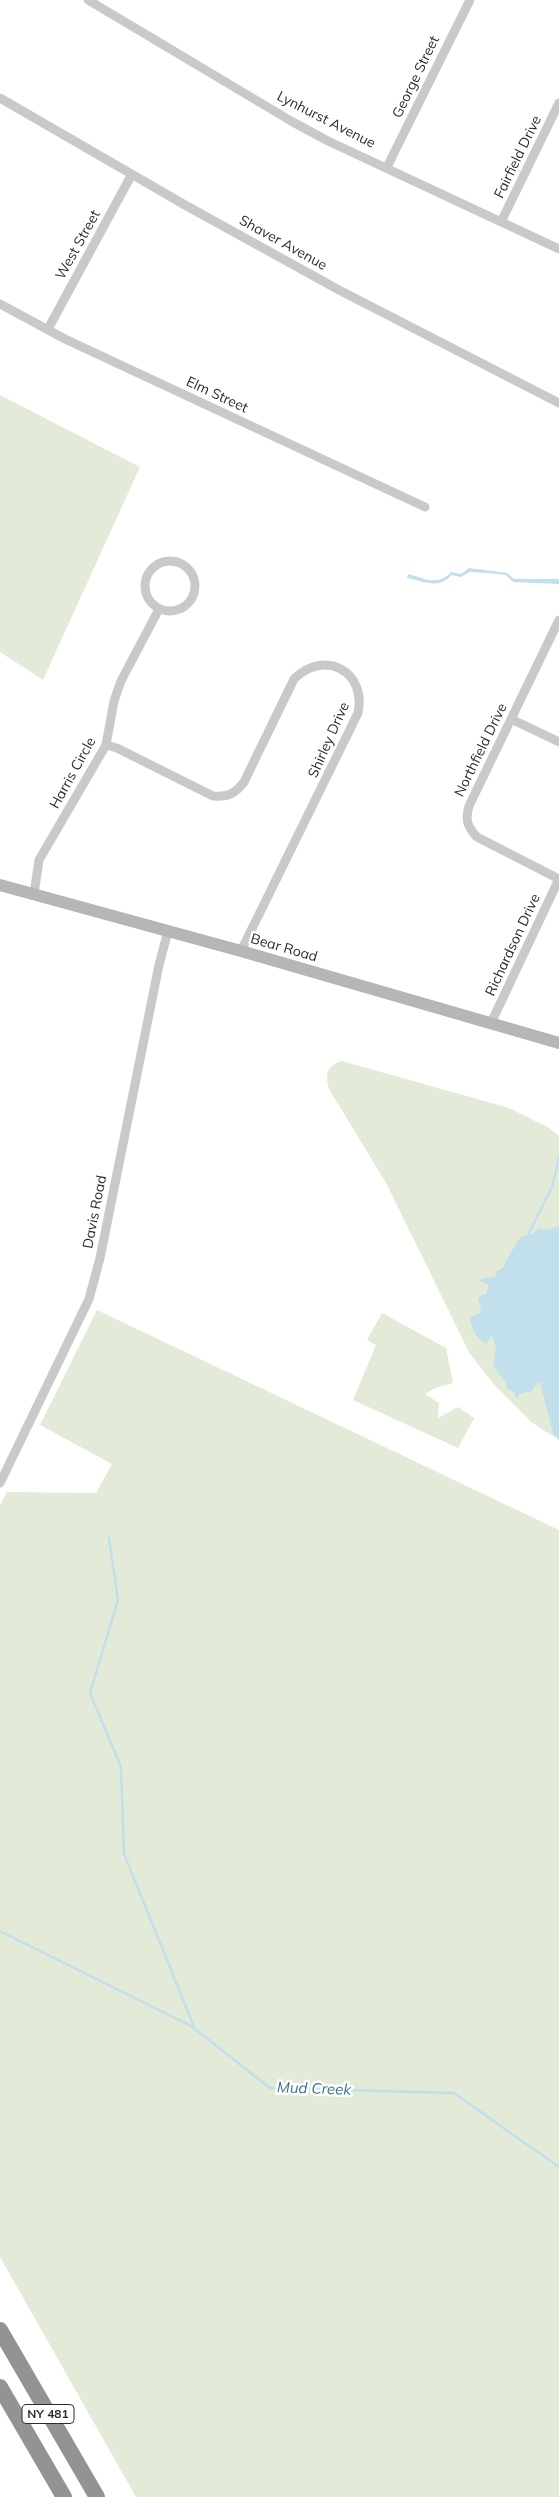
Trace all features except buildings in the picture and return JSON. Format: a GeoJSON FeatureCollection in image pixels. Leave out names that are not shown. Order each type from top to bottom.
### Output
{"type":"FeatureCollection","features":[{"type":"Feature","properties":{"kind":"highway","name":"NY 481"},"geometry":{"type":"LineString","coordinates":[[0,2330],[97,2497]]}},
{"type":"Feature","properties":{"kind":"highway","name":"NY 481"},"geometry":{"type":"LineString","coordinates":[[0,2387],[64,2497]]}},
{"type":"Feature","properties":{"kind":"main road","name":"Bear Road"},"geometry":{"type":"LineString","coordinates":[[0,885],[241,951],[559,1043]]}},
{"type":"Feature","properties":{"kind":"street","name":"Lynhurst Avenue"},"geometry":{"type":"LineString","coordinates":[[88,0],[328,141],[559,249]]}},
{"type":"Feature","properties":{"kind":"street","name":"George Street"},"geometry":{"type":"LineString","coordinates":[[387,167],[470,0]]}},
{"type":"Feature","properties":{"kind":"street","name":"Shaver Avenue"},"geometry":{"type":"LineString","coordinates":[[0,98],[339,290],[559,403]]}},
{"type":"Feature","properties":{"kind":"street","name":"Fairfield Drive"},"geometry":{"type":"LineString","coordinates":[[501,222],[559,103]]}},
{"type":"Feature","properties":{"kind":"street","name":"West Street"},"geometry":{"type":"LineString","coordinates":[[48,329],[132,174]]}},
{"type":"Feature","properties":{"kind":"street","name":"Elm Street"},"geometry":{"type":"LineString","coordinates":[[0,304],[48,329],[425,506]]}},
{"type":"Feature","properties":{"kind":"street"},"geometry":{"type":"LineString","coordinates":[[171,561],[180,563],[188,569],[193,578],[195,587],[192,597],[187,604],[178,610],[168,611],[159,608],[151,603],[146,594],[144,585],[147,575],[153,567],[161,562],[171,561]]}},
{"type":"Feature","properties":{"kind":"street","name":"Harris Circle"},"geometry":{"type":"LineString","coordinates":[[34,894],[39,860],[46,845],[106,745],[114,701],[121,680],[159,608]]}},
{"type":"Feature","properties":{"kind":"street","name":"Northfield Drive"},"geometry":{"type":"LineString","coordinates":[[559,620],[469,806],[466,817],[469,828],[477,837],[559,879]]}},
{"type":"Feature","properties":{"kind":"street","name":"Shirley Drive"},"geometry":{"type":"LineString","coordinates":[[106,745],[117,748],[213,796],[226,797],[237,791],[244,782],[294,679],[302,671],[312,666],[324,664],[336,667],[351,677],[358,688],[360,701],[358,713],[241,951]]}},
{"type":"Feature","properties":{"kind":"street"},"geometry":{"type":"LineString","coordinates":[[511,719],[559,742]]}},
{"type":"Feature","properties":{"kind":"street","name":"Richardson Drive"},"geometry":{"type":"LineString","coordinates":[[491,1023],[559,879]]}},
{"type":"Feature","properties":{"kind":"street","name":"Davis Road"},"geometry":{"type":"LineString","coordinates":[[0,1483],[89,1300],[100,1258],[159,965],[168,931]]}},
{"type":"Feature","properties":{"kind":"green space"},"geometry":{"type":"Polygon","coordinates":[[[0,395],[140,467],[43,680],[0,652],[0,395]]]}},
{"type":"Feature","properties":{"kind":"green space"},"geometry":{"type":"Polygon","coordinates":[[[342,1061],[509,1108],[549,1128],[559,1136],[559,1440],[531,1422],[495,1386],[470,1354],[386,1183],[329,1089],[328,1071],[333,1065],[342,1061]]]}},
{"type":"Feature","properties":{"kind":"green space"},"geometry":{"type":"Polygon","coordinates":[[[97,1310],[559,1530],[559,2497],[136,2497],[0,2257],[0,1505],[7,1492],[96,1493],[112,1464],[40,1425],[97,1310]]]}},
{"type":"Feature","properties":{"kind":"green space"},"geometry":{"type":"Polygon","coordinates":[[[382,1313],[446,1348],[453,1383],[435,1388],[425,1394],[439,1403],[438,1418],[458,1407],[474,1418],[458,1448],[353,1400],[376,1345],[367,1340],[382,1313]]]}},
{"type":"Feature","properties":{"kind":"water"},"geometry":{"type":"Polygon","coordinates":[[[469,568],[507,573],[514,579],[559,579],[559,584],[513,582],[506,575],[470,572],[461,577],[451,575],[447,580],[436,583],[407,578],[408,574],[436,580],[446,577],[451,572],[461,574],[469,568]]]}},
{"type":"Feature","properties":{"kind":"water"},"geometry":{"type":"Polygon","coordinates":[[[559,1226],[559,1440],[553,1433],[540,1382],[536,1384],[532,1391],[519,1394],[518,1398],[516,1398],[514,1392],[507,1389],[506,1383],[493,1366],[496,1348],[492,1335],[486,1344],[479,1339],[472,1326],[470,1317],[480,1313],[481,1307],[478,1300],[480,1296],[486,1294],[489,1285],[477,1280],[496,1276],[497,1271],[504,1267],[520,1237],[533,1234],[539,1228],[548,1230],[559,1226]]]}},
{"type":"Feature","properties":{"kind":"waterway"},"geometry":{"type":"LineString","coordinates":[[528,1235],[552,1187],[559,1158]]}},
{"type":"Feature","properties":{"kind":"waterway"},"geometry":{"type":"LineString","coordinates":[[109,1538],[118,1600],[90,1693],[121,1767],[124,1854],[195,2029]]}},
{"type":"Feature","properties":{"kind":"waterway","name":"Mud Creek"},"geometry":{"type":"LineString","coordinates":[[0,1931],[191,2026],[270,2088],[454,2093],[559,2167]]}}]}
